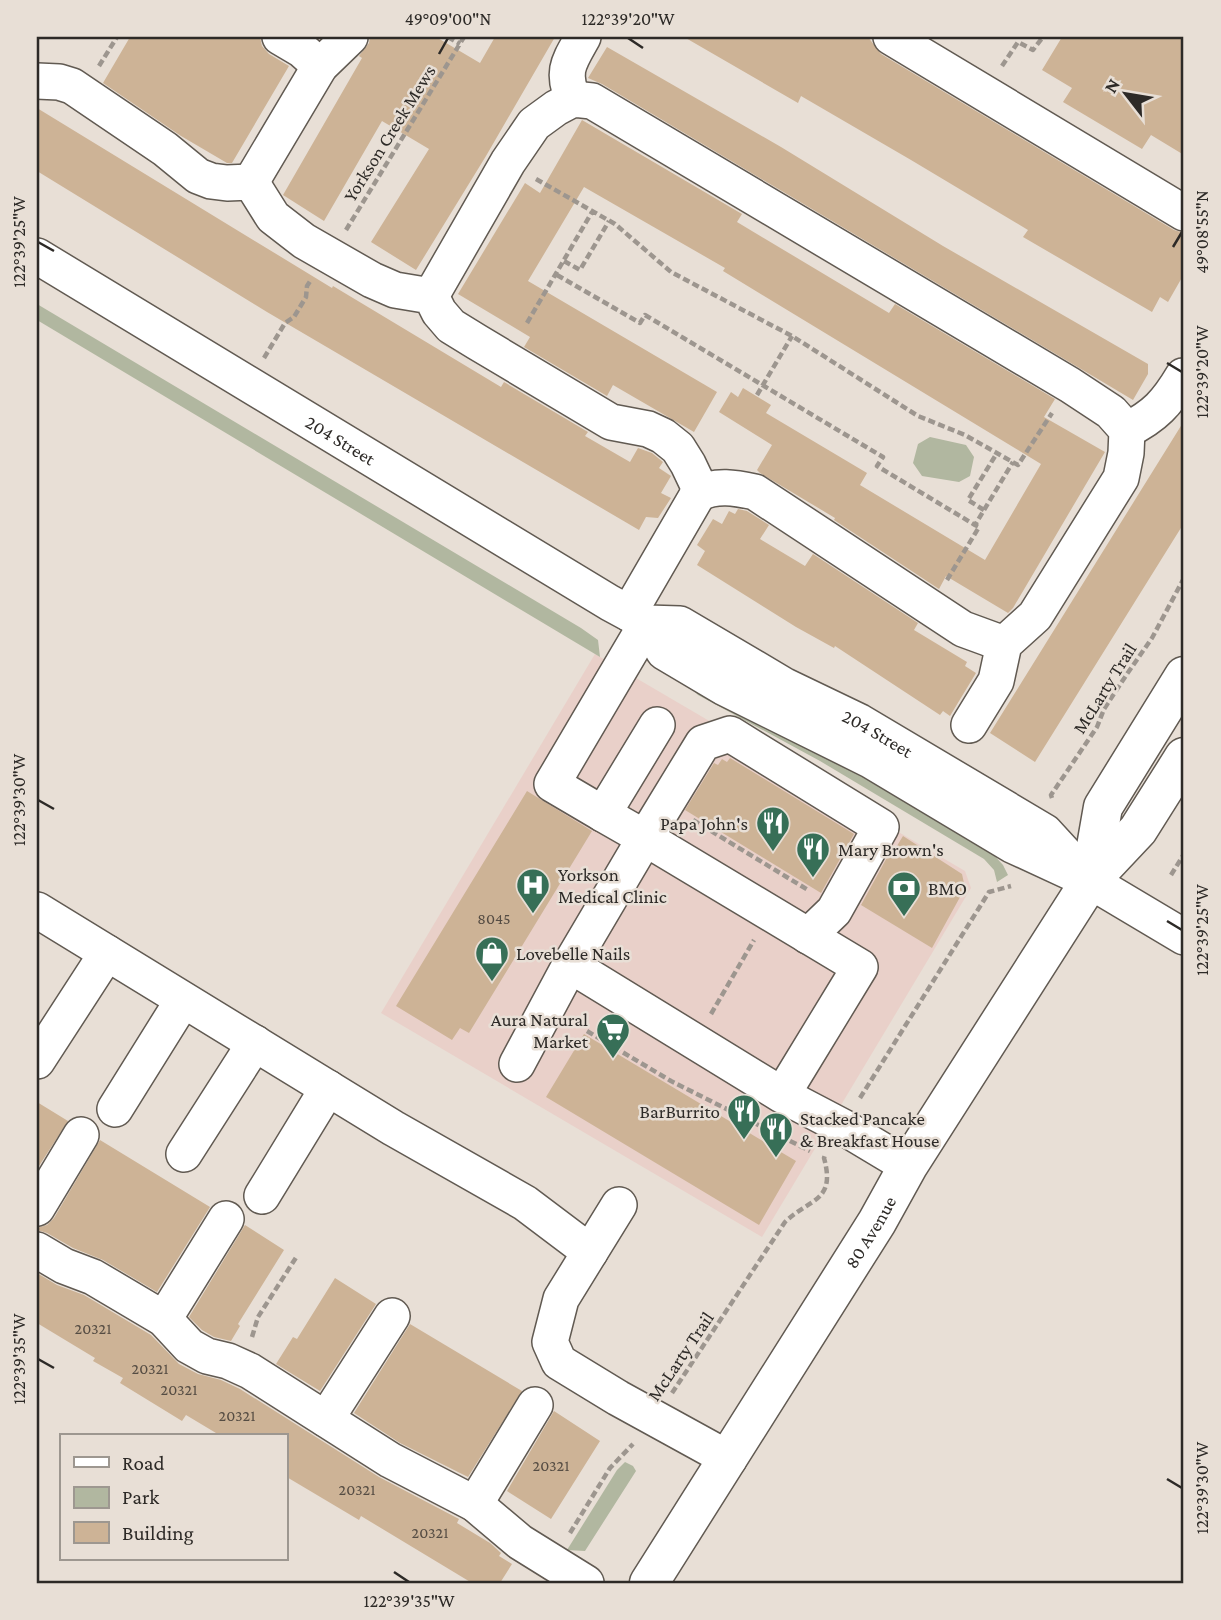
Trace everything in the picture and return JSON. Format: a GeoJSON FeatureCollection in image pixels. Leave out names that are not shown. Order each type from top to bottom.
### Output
{"type":"FeatureCollection","features":[{"type":"Feature","properties":{"kind":"main road","name":"80 Avenue"},"geometry":{"type":"LineString","coordinates":[[1090,881],[1104,807],[1184,676]]}},
{"type":"Feature","properties":{"kind":"main road","name":"80 Avenue"},"geometry":{"type":"LineString","coordinates":[[649,1583],[877,1222],[908,1166],[1090,881],[1138,830],[1184,757]]}},
{"type":"Feature","properties":{"kind":"street"},"geometry":{"type":"LineString","coordinates":[[280,37],[302,50],[320,66]]}},
{"type":"Feature","properties":{"kind":"street"},"geometry":{"type":"LineString","coordinates":[[251,182],[320,66],[350,37]]}},
{"type":"Feature","properties":{"kind":"street"},"geometry":{"type":"LineString","coordinates":[[573,99],[565,80],[571,58],[583,37]]}},
{"type":"Feature","properties":{"kind":"street"},"geometry":{"type":"LineString","coordinates":[[891,37],[1184,213]]}},
{"type":"Feature","properties":{"kind":"street"},"geometry":{"type":"LineString","coordinates":[[37,81],[59,82],[72,86],[165,149],[198,176],[227,183],[251,182]]}},
{"type":"Feature","properties":{"kind":"street"},"geometry":{"type":"LineString","coordinates":[[431,296],[508,162],[534,124],[573,99],[592,101],[1111,412],[1127,430],[1121,478],[1035,616],[1003,644],[996,681],[969,725]]}},
{"type":"Feature","properties":{"kind":"street"},"geometry":{"type":"LineString","coordinates":[[251,182],[273,217],[304,241],[372,281],[395,290],[431,296]]}},
{"type":"Feature","properties":{"kind":"street","name":"204 Street"},"geometry":{"type":"LineString","coordinates":[[37,256],[638,618],[680,624],[785,685],[860,722],[1045,831],[1090,881],[1184,937]]}},
{"type":"Feature","properties":{"kind":"street"},"geometry":{"type":"LineString","coordinates":[[431,296],[439,312],[452,326],[477,342],[611,422],[648,429],[663,436],[678,448],[698,485],[698,494],[638,618],[552,784],[860,967],[782,1095]]}},
{"type":"Feature","properties":{"kind":"street"},"geometry":{"type":"LineString","coordinates":[[1127,430],[1146,421],[1161,408],[1183,376]]}},
{"type":"Feature","properties":{"kind":"street"},"geometry":{"type":"LineString","coordinates":[[698,494],[712,488],[755,492],[963,629],[1003,644]]}},
{"type":"Feature","properties":{"kind":"street"},"geometry":{"type":"LineString","coordinates":[[603,814],[657,725]]}},
{"type":"Feature","properties":{"kind":"street"},"geometry":{"type":"LineString","coordinates":[[517,1064],[570,965],[703,743],[730,734],[881,827],[834,911],[808,936]]}},
{"type":"Feature","properties":{"kind":"street"},"geometry":{"type":"LineString","coordinates":[[37,910],[328,1088],[525,1203],[590,1252]]}},
{"type":"Feature","properties":{"kind":"street"},"geometry":{"type":"LineString","coordinates":[[37,1060],[107,953]]}},
{"type":"Feature","properties":{"kind":"street"},"geometry":{"type":"LineString","coordinates":[[570,965],[782,1095],[908,1166]]}},
{"type":"Feature","properties":{"kind":"street"},"geometry":{"type":"LineString","coordinates":[[115,1109],[183,1000]]}},
{"type":"Feature","properties":{"kind":"street"},"geometry":{"type":"LineString","coordinates":[[184,1154],[255,1044]]}},
{"type":"Feature","properties":{"kind":"street"},"geometry":{"type":"LineString","coordinates":[[262,1196],[328,1088]]}},
{"type":"Feature","properties":{"kind":"street"},"geometry":{"type":"LineString","coordinates":[[37,1208],[81,1135]]}},
{"type":"Feature","properties":{"kind":"street"},"geometry":{"type":"LineString","coordinates":[[619,1205],[561,1299],[550,1342],[559,1362],[729,1459]]}},
{"type":"Feature","properties":{"kind":"street"},"geometry":{"type":"LineString","coordinates":[[164,1319],[226,1219]]}},
{"type":"Feature","properties":{"kind":"street"},"geometry":{"type":"LineString","coordinates":[[37,1250],[64,1266],[93,1277],[164,1319],[189,1346],[207,1356],[250,1371],[390,1460],[475,1504],[520,1542],[586,1583]]}},
{"type":"Feature","properties":{"kind":"street"},"geometry":{"type":"LineString","coordinates":[[326,1419],[392,1316]]}},
{"type":"Feature","properties":{"kind":"street"},"geometry":{"type":"LineString","coordinates":[[475,1504],[535,1405]]}},
{"type":"Feature","properties":{"kind":"path"},"geometry":{"type":"LineString","coordinates":[[448,37],[460,44]]}},
{"type":"Feature","properties":{"kind":"path","name":"Yorkson Creek Mews"},"geometry":{"type":"LineString","coordinates":[[345,232],[464,37]]}},
{"type":"Feature","properties":{"kind":"path"},"geometry":{"type":"LineString","coordinates":[[985,94],[1017,43],[1033,50],[1042,37]]}},
{"type":"Feature","properties":{"kind":"path"},"geometry":{"type":"LineString","coordinates":[[508,162],[609,221],[671,272],[792,337],[918,416],[965,435],[1018,465],[1070,386]]}},
{"type":"Feature","properties":{"kind":"path"},"geometry":{"type":"LineString","coordinates":[[527,323],[592,212]]}},
{"type":"Feature","properties":{"kind":"path"},"geometry":{"type":"LineString","coordinates":[[564,261],[580,270],[609,221]]}},
{"type":"Feature","properties":{"kind":"path"},"geometry":{"type":"LineString","coordinates":[[557,275],[640,323],[645,315],[763,385],[883,457],[877,466],[979,527],[931,608]]}},
{"type":"Feature","properties":{"kind":"path"},"geometry":{"type":"LineString","coordinates":[[248,384],[285,323],[294,317],[306,298],[307,286],[313,277]]}},
{"type":"Feature","properties":{"kind":"path"},"geometry":{"type":"LineString","coordinates":[[757,395],[792,337]]}},
{"type":"Feature","properties":{"kind":"path"},"geometry":{"type":"LineString","coordinates":[[984,510],[968,500],[997,453]]}},
{"type":"Feature","properties":{"kind":"path"},"geometry":{"type":"LineString","coordinates":[[975,525],[1013,462]]}},
{"type":"Feature","properties":{"kind":"path","name":"McLarty Trail"},"geometry":{"type":"LineString","coordinates":[[1054,803],[1051,795],[1152,638],[1184,578]]}},
{"type":"Feature","properties":{"kind":"path"},"geometry":{"type":"LineString","coordinates":[[671,1081],[790,879],[685,815]]}},
{"type":"Feature","properties":{"kind":"path"},"geometry":{"type":"LineString","coordinates":[[1171,875],[1184,854]]}},
{"type":"Feature","properties":{"kind":"path"},"geometry":{"type":"LineString","coordinates":[[858,1101],[989,892],[1011,887]]}},
{"type":"Feature","properties":{"kind":"path"},"geometry":{"type":"LineString","coordinates":[[587,1031],[671,1081],[824,1158],[828,1152]]}},
{"type":"Feature","properties":{"kind":"path","name":"McLarty Trail"},"geometry":{"type":"LineString","coordinates":[[551,1562],[610,1468],[655,1418],[785,1222],[819,1198],[826,1185],[828,1172],[824,1158]]}},
{"type":"Feature","properties":{"kind":"path"},"geometry":{"type":"LineString","coordinates":[[235,1364],[251,1339],[258,1317],[297,1256]]}},
{"type":"Feature","properties":{"kind":"shaded area"},"geometry":{"type":"Polygon","coordinates":[[[595,654],[965,871],[971,888],[762,1237],[381,1013],[595,654]]]}},
{"type":"Feature","properties":{"kind":"green space"},"geometry":{"type":"Polygon","coordinates":[[[37,304],[581,628],[598,640],[600,657],[37,320],[37,304]]]}},
{"type":"Feature","properties":{"kind":"green space"},"geometry":{"type":"Polygon","coordinates":[[[930,437],[966,445],[974,457],[970,476],[959,482],[922,476],[913,463],[918,444],[930,437]]]}},
{"type":"Feature","properties":{"kind":"green space"},"geometry":{"type":"Polygon","coordinates":[[[692,689],[803,740],[992,853],[1008,875],[997,882],[994,870],[984,859],[820,761],[698,695],[692,689]]]}},
{"type":"Feature","properties":{"kind":"green space"},"geometry":{"type":"Polygon","coordinates":[[[625,1462],[636,1471],[585,1551],[567,1550],[617,1470],[625,1462]]]}},
{"type":"Feature","properties":{"kind":"building"},"geometry":{"type":"Polygon","coordinates":[[[130,37],[260,37],[262,46],[269,54],[289,66],[232,163],[227,163],[181,136],[103,83],[130,37]]]}},
{"type":"Feature","properties":{"kind":"building"},"geometry":{"type":"Polygon","coordinates":[[[370,37],[436,37],[480,63],[495,37],[555,37],[416,270],[371,242],[429,149],[382,121],[324,221],[283,195],[362,58],[359,56],[369,43],[370,37]]]}},
{"type":"Feature","properties":{"kind":"building"},"geometry":{"type":"Polygon","coordinates":[[[684,37],[868,37],[881,54],[1174,230],[1184,233],[1184,274],[1168,302],[1160,297],[1152,312],[1023,237],[1028,230],[911,160],[801,96],[798,103],[684,37]]]}},
{"type":"Feature","properties":{"kind":"building"},"geometry":{"type":"Polygon","coordinates":[[[1062,37],[1184,37],[1184,155],[1151,135],[1142,149],[1063,102],[1072,88],[1042,70],[1062,37]]]}},
{"type":"Feature","properties":{"kind":"building"},"geometry":{"type":"Polygon","coordinates":[[[607,47],[1148,364],[1148,374],[1133,400],[588,78],[607,47]]]}},
{"type":"Feature","properties":{"kind":"building"},"geometry":{"type":"Polygon","coordinates":[[[37,108],[332,288],[333,286],[501,387],[504,382],[588,432],[585,436],[630,462],[638,448],[652,453],[663,462],[659,468],[671,476],[661,493],[671,498],[658,518],[646,517],[639,530],[267,312],[37,171],[37,108]]]}},
{"type":"Feature","properties":{"kind":"building"},"geometry":{"type":"Polygon","coordinates":[[[582,120],[742,214],[737,222],[889,313],[895,304],[1055,399],[1044,417],[1105,452],[1008,613],[946,576],[939,589],[834,520],[835,518],[760,473],[757,470],[772,445],[719,412],[731,392],[738,397],[743,388],[771,405],[766,413],[867,473],[860,485],[985,560],[1041,464],[723,271],[725,268],[584,187],[528,281],[717,392],[694,432],[613,385],[607,396],[524,347],[530,337],[458,294],[525,183],[540,193],[582,120]]]}},
{"type":"Feature","properties":{"kind":"building"},"geometry":{"type":"Polygon","coordinates":[[[1184,421],[1184,523],[1035,762],[990,733],[1184,421]]]}},
{"type":"Feature","properties":{"kind":"building"},"geometry":{"type":"Polygon","coordinates":[[[738,509],[747,511],[769,525],[760,539],[805,566],[813,554],[918,623],[914,630],[967,662],[965,666],[976,673],[950,716],[943,711],[940,715],[835,646],[834,648],[796,627],[697,565],[705,551],[697,545],[713,519],[722,524],[729,511],[735,514],[738,509]]]}},
{"type":"Feature","properties":{"kind":"building"},"geometry":{"type":"Polygon","coordinates":[[[730,758],[854,834],[821,893],[685,810],[714,763],[718,765],[722,759],[727,762],[730,758]]]}},
{"type":"Feature","properties":{"kind":"building"},"geometry":{"type":"Polygon","coordinates":[[[527,791],[592,831],[469,1033],[460,1028],[452,1040],[396,1006],[527,791]]]}},
{"type":"Feature","properties":{"kind":"building"},"geometry":{"type":"Polygon","coordinates":[[[903,836],[962,874],[965,888],[932,948],[861,905],[890,852],[892,854],[903,836]]]}},
{"type":"Feature","properties":{"kind":"building"},"geometry":{"type":"Polygon","coordinates":[[[584,1034],[796,1161],[759,1225],[546,1097],[584,1034]]]}},
{"type":"Feature","properties":{"kind":"building"},"geometry":{"type":"Polygon","coordinates":[[[37,1102],[68,1121],[37,1169],[37,1102]]]}},
{"type":"Feature","properties":{"kind":"building"},"geometry":{"type":"Polygon","coordinates":[[[100,1140],[210,1207],[157,1292],[103,1260],[37,1230],[54,1218],[100,1140]]]}},
{"type":"Feature","properties":{"kind":"building"},"geometry":{"type":"Polygon","coordinates":[[[245,1225],[284,1250],[238,1324],[240,1326],[231,1341],[214,1337],[189,1317],[245,1225]]]}},
{"type":"Feature","properties":{"kind":"building"},"geometry":{"type":"Polygon","coordinates":[[[37,1273],[57,1285],[84,1295],[151,1335],[179,1364],[240,1389],[379,1477],[459,1519],[457,1523],[490,1543],[501,1553],[499,1556],[512,1564],[500,1583],[472,1583],[361,1516],[359,1520],[287,1477],[287,1434],[218,1434],[186,1415],[182,1421],[120,1383],[123,1378],[93,1361],[95,1358],[37,1323],[37,1273]]]}},
{"type":"Feature","properties":{"kind":"building"},"geometry":{"type":"Polygon","coordinates":[[[335,1278],[376,1304],[320,1391],[276,1364],[293,1337],[297,1339],[335,1278]]]}},
{"type":"Feature","properties":{"kind":"building"},"geometry":{"type":"Polygon","coordinates":[[[410,1324],[522,1391],[468,1477],[400,1443],[354,1413],[410,1324]]]}},
{"type":"Feature","properties":{"kind":"building"},"geometry":{"type":"Polygon","coordinates":[[[554,1411],[600,1441],[551,1519],[507,1491],[554,1411]]]}},
{"type":"Feature","properties":{"kind":"place","name":"Papa John's"},"geometry":{"type":"Point","coordinates":[773,853]}},
{"type":"Feature","properties":{"kind":"place","name":"Mary Brown's"},"geometry":{"type":"Point","coordinates":[813,879]}},
{"type":"Feature","properties":{"kind":"place","name":"Yorkson Medical Clinic"},"geometry":{"type":"Point","coordinates":[533,915]}},
{"type":"Feature","properties":{"kind":"place","name":"BMO"},"geometry":{"type":"Point","coordinates":[904,918]}},
{"type":"Feature","properties":{"kind":"place","name":"Lovebelle Nails"},"geometry":{"type":"Point","coordinates":[492,983]}},
{"type":"Feature","properties":{"kind":"place","name":"Aura Natural Market"},"geometry":{"type":"Point","coordinates":[613,1060]}},
{"type":"Feature","properties":{"kind":"place","name":"BarBurrito"},"geometry":{"type":"Point","coordinates":[744,1141]}},
{"type":"Feature","properties":{"kind":"place","name":"Stacked Pancake & Breakfast House"},"geometry":{"type":"Point","coordinates":[776,1159]}}]}
